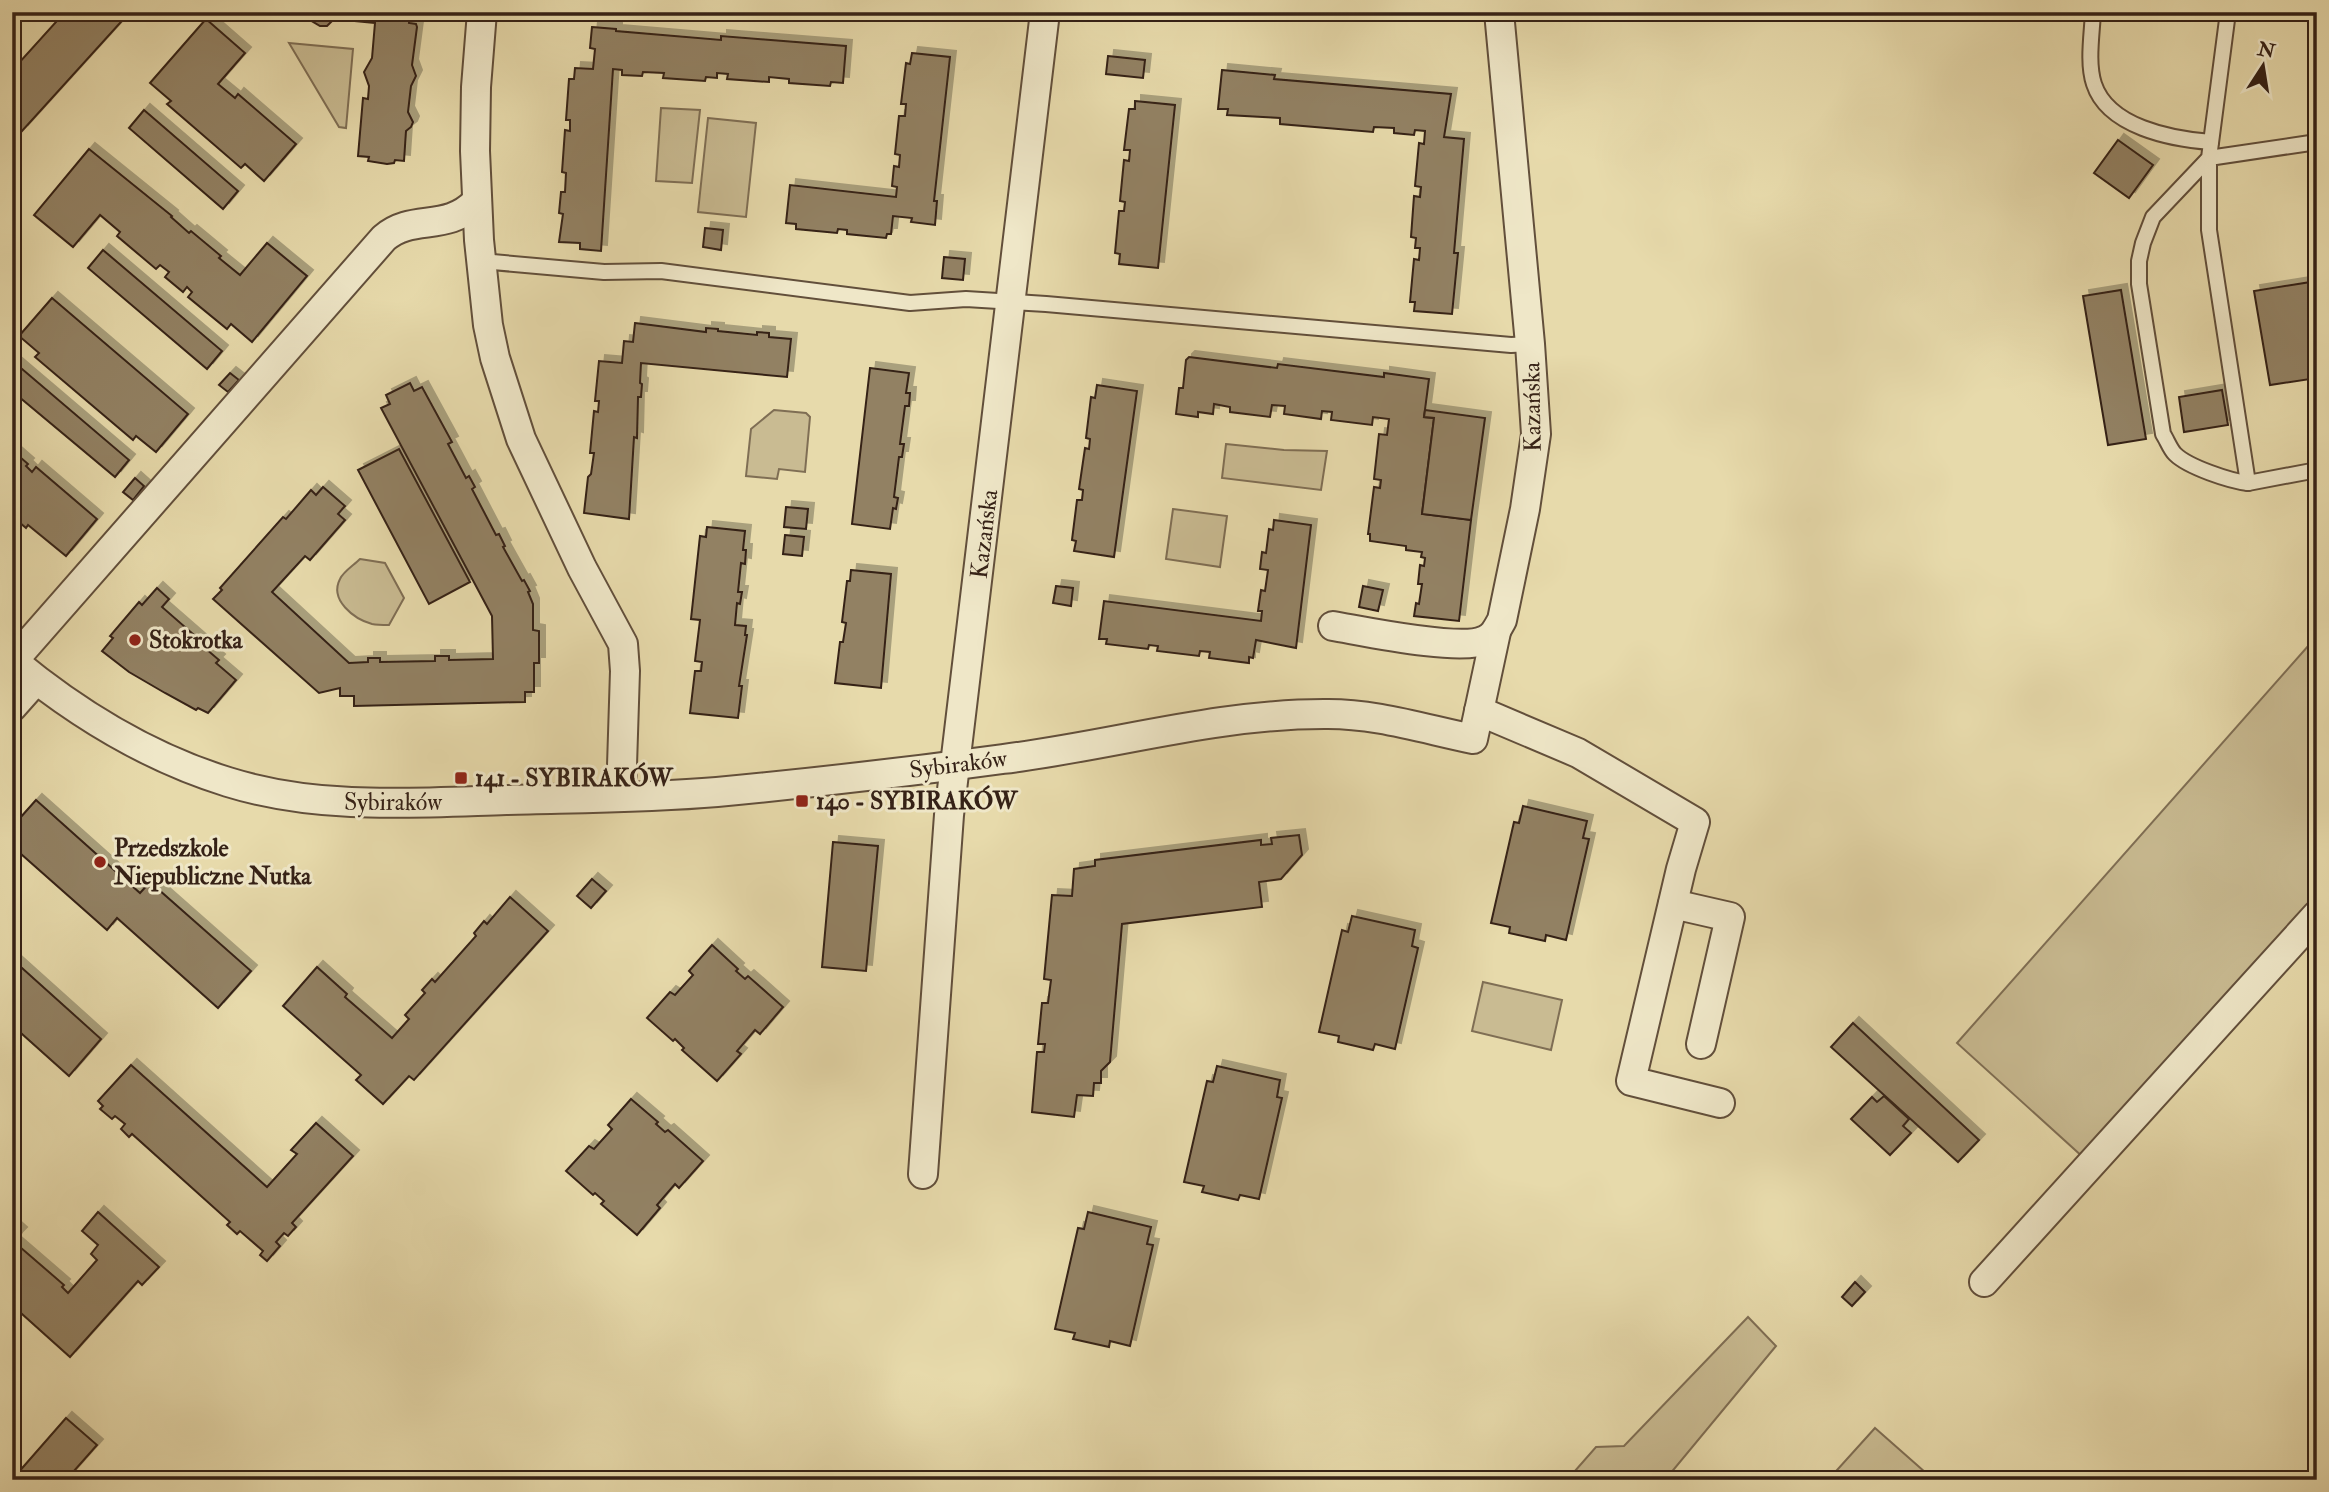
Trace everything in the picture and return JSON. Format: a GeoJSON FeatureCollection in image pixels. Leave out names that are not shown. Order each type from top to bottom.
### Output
{"type":"FeatureCollection","features":[{"type":"Feature","properties":{"kind":"street"},"geometry":{"type":"LineString","coordinates":[[482,12],[475,118],[476,202],[488,325],[495,358],[521,439],[549,501],[622,644],[625,671],[621,797]]}},
{"type":"Feature","properties":{"kind":"street","name":"Kazańska"},"geometry":{"type":"LineString","coordinates":[[1473,739],[1496,632],[1502,620],[1532,473],[1536,434],[1499,12]]}},
{"type":"Feature","properties":{"kind":"street","name":"Kazańska"},"geometry":{"type":"LineString","coordinates":[[923,1174],[949,815],[1011,302],[1041,13]]}},
{"type":"Feature","properties":{"kind":"street"},"geometry":{"type":"LineString","coordinates":[[13,661],[384,238],[406,225],[444,221],[467,211],[476,202]]}},
{"type":"Feature","properties":{"kind":"street"},"geometry":{"type":"LineString","coordinates":[[444,221],[472,233],[480,250]]}},
{"type":"Feature","properties":{"kind":"street"},"geometry":{"type":"LineString","coordinates":[[1333,626],[1464,644],[1487,639],[1496,632]]}},
{"type":"Feature","properties":{"kind":"street","name":"Sybiraków"},"geometry":{"type":"LineString","coordinates":[[13,661],[36,680],[123,738],[181,766],[231,783],[348,804],[716,792],[1005,759],[1230,720],[1326,713],[1375,718],[1473,739]]}},
{"type":"Feature","properties":{"kind":"street"},"geometry":{"type":"LineString","coordinates":[[12,707],[36,680]]}},
{"type":"Feature","properties":{"kind":"street"},"geometry":{"type":"LineString","coordinates":[[1479,711],[1578,753],[1695,822],[1631,1081],[1720,1103]]}},
{"type":"Feature","properties":{"kind":"street"},"geometry":{"type":"LineString","coordinates":[[1673,904],[1730,917],[1702,1044]]}},
{"type":"Feature","properties":{"kind":"street"},"geometry":{"type":"LineString","coordinates":[[1984,1282],[2317,915]]}},
{"type":"Feature","properties":{"kind":"lane"},"geometry":{"type":"LineString","coordinates":[[937,12],[996,12]]}},
{"type":"Feature","properties":{"kind":"lane"},"geometry":{"type":"LineString","coordinates":[[2093,12],[2093,83],[2102,99],[2116,114],[2147,129],[2181,139],[2211,142]]}},
{"type":"Feature","properties":{"kind":"lane"},"geometry":{"type":"LineString","coordinates":[[2228,12],[2209,158],[2209,230],[2248,483]]}},
{"type":"Feature","properties":{"kind":"lane"},"geometry":{"type":"LineString","coordinates":[[2317,142],[2209,158],[2153,218],[2139,261],[2139,284],[2163,434],[2175,454],[2210,473],[2236,482],[2248,483],[2317,470]]}},
{"type":"Feature","properties":{"kind":"lane"},"geometry":{"type":"LineString","coordinates":[[480,250],[604,272],[661,271],[910,303],[966,299],[1182,314],[1511,345],[1530,344]]}},
{"type":"Feature","properties":{"kind":"shaded area"},"geometry":{"type":"Polygon","coordinates":[[[289,43],[353,49],[346,128],[339,127],[289,43]]]}},
{"type":"Feature","properties":{"kind":"shaded area"},"geometry":{"type":"Polygon","coordinates":[[[661,108],[700,110],[692,183],[656,181],[661,108]]]}},
{"type":"Feature","properties":{"kind":"shaded area"},"geometry":{"type":"Polygon","coordinates":[[[708,118],[756,123],[746,217],[698,212],[708,118]]]}},
{"type":"Feature","properties":{"kind":"shaded area"},"geometry":{"type":"Polygon","coordinates":[[[774,410],[806,413],[810,417],[805,472],[779,469],[777,479],[746,476],[751,429],[774,410]]]}},
{"type":"Feature","properties":{"kind":"shaded area"},"geometry":{"type":"Polygon","coordinates":[[[1226,444],[1327,451],[1321,490],[1222,478],[1226,444]]]}},
{"type":"Feature","properties":{"kind":"shaded area"},"geometry":{"type":"Polygon","coordinates":[[[1173,509],[1227,516],[1220,567],[1166,559],[1173,509]]]}},
{"type":"Feature","properties":{"kind":"shaded area"},"geometry":{"type":"Polygon","coordinates":[[[360,559],[385,563],[404,598],[389,625],[374,624],[358,618],[345,608],[341,601],[337,587],[340,579],[360,559]]]}},
{"type":"Feature","properties":{"kind":"shaded area"},"geometry":{"type":"Polygon","coordinates":[[[2317,636],[2317,898],[2084,1158],[1957,1043],[2317,636]]]}},
{"type":"Feature","properties":{"kind":"shaded area"},"geometry":{"type":"Polygon","coordinates":[[[1483,982],[1562,1000],[1551,1050],[1472,1031],[1483,982]]]}},
{"type":"Feature","properties":{"kind":"shaded area"},"geometry":{"type":"Polygon","coordinates":[[[1748,1317],[1776,1346],[1665,1480],[1567,1480],[1596,1447],[1624,1446],[1748,1317]]]}},
{"type":"Feature","properties":{"kind":"shaded area"},"geometry":{"type":"Polygon","coordinates":[[[1875,1428],[1934,1480],[1828,1480],[1875,1428]]]}},
{"type":"Feature","properties":{"kind":"building"},"geometry":{"type":"Polygon","coordinates":[[[65,12],[130,12],[22,131],[18,127],[12,134],[12,75],[20,67],[17,65],[65,12]]]}},
{"type":"Feature","properties":{"kind":"building"},"geometry":{"type":"Polygon","coordinates":[[[297,12],[410,12],[409,23],[416,24],[417,27],[412,65],[416,76],[411,86],[408,112],[413,122],[406,131],[404,161],[395,160],[394,163],[387,164],[368,161],[369,157],[358,156],[363,98],[368,99],[369,86],[364,72],[372,58],[375,23],[334,19],[327,26],[320,26],[310,20],[309,16],[297,15],[297,12]]]}},
{"type":"Feature","properties":{"kind":"building"},"geometry":{"type":"Polygon","coordinates":[[[206,19],[245,53],[218,84],[235,98],[238,94],[296,144],[264,181],[245,164],[241,168],[167,104],[171,101],[150,83],[206,19]]]}},
{"type":"Feature","properties":{"kind":"building"},"geometry":{"type":"Polygon","coordinates":[[[592,27],[721,40],[721,36],[846,46],[843,83],[831,82],[830,86],[789,83],[789,79],[769,77],[769,82],[727,79],[728,74],[717,73],[717,78],[706,77],[705,81],[663,78],[664,73],[622,75],[622,70],[613,69],[601,251],[580,249],[580,243],[559,242],[563,214],[559,213],[561,192],[565,192],[566,173],[562,172],[565,130],[570,131],[570,120],[566,120],[569,79],[574,79],[575,68],[593,69],[595,49],[590,48],[592,27]]]}},
{"type":"Feature","properties":{"kind":"building"},"geometry":{"type":"Polygon","coordinates":[[[912,53],[950,57],[934,201],[937,201],[935,225],[893,216],[891,234],[887,234],[886,238],[847,234],[847,230],[838,229],[837,233],[796,229],[796,224],[786,223],[790,185],[896,197],[897,187],[892,186],[894,166],[899,167],[900,155],[895,154],[899,116],[905,116],[906,104],[901,104],[906,63],[910,64],[912,53]]]}},
{"type":"Feature","properties":{"kind":"building"},"geometry":{"type":"Polygon","coordinates":[[[1108,56],[1145,60],[1143,78],[1106,74],[1108,56]]]}},
{"type":"Feature","properties":{"kind":"building"},"geometry":{"type":"Polygon","coordinates":[[[1222,70],[1275,75],[1274,79],[1451,94],[1444,137],[1464,139],[1454,253],[1458,253],[1452,314],[1414,311],[1415,302],[1410,302],[1414,259],[1419,260],[1420,248],[1415,248],[1416,238],[1411,237],[1414,196],[1420,197],[1421,187],[1415,186],[1419,143],[1424,144],[1425,131],[1415,130],[1414,135],[1394,133],[1394,128],[1374,127],[1373,132],[1280,124],[1280,118],[1227,115],[1228,109],[1218,109],[1222,70]]]}},
{"type":"Feature","properties":{"kind":"building"},"geometry":{"type":"Polygon","coordinates":[[[1135,101],[1175,105],[1158,268],[1119,264],[1120,254],[1115,253],[1119,211],[1124,211],[1125,202],[1120,201],[1124,160],[1129,161],[1130,150],[1124,150],[1129,109],[1135,109],[1135,101]]]}},
{"type":"Feature","properties":{"kind":"building"},"geometry":{"type":"Polygon","coordinates":[[[144,110],[238,191],[223,209],[129,128],[144,110]]]}},
{"type":"Feature","properties":{"kind":"building"},"geometry":{"type":"Polygon","coordinates":[[[2118,140],[2153,165],[2129,198],[2094,173],[2118,140]]]}},
{"type":"Feature","properties":{"kind":"building"},"geometry":{"type":"Polygon","coordinates":[[[89,149],[189,233],[191,231],[221,256],[219,258],[240,275],[267,243],[307,276],[252,342],[231,324],[227,329],[188,297],[192,292],[187,287],[183,292],[165,277],[169,272],[160,265],[156,269],[117,236],[120,232],[100,215],[73,247],[34,215],[89,149]]]}},
{"type":"Feature","properties":{"kind":"building"},"geometry":{"type":"Polygon","coordinates":[[[705,228],[723,230],[721,250],[703,247],[705,228]]]}},
{"type":"Feature","properties":{"kind":"building"},"geometry":{"type":"Polygon","coordinates":[[[103,250],[222,351],[207,369],[88,268],[103,250]]]}},
{"type":"Feature","properties":{"kind":"building"},"geometry":{"type":"Polygon","coordinates":[[[944,257],[965,259],[963,280],[942,278],[944,257]]]}},
{"type":"Feature","properties":{"kind":"building"},"geometry":{"type":"Polygon","coordinates":[[[2317,281],[2317,378],[2270,385],[2254,291],[2317,281]]]}},
{"type":"Feature","properties":{"kind":"building"},"geometry":{"type":"Polygon","coordinates":[[[2121,290],[2146,439],[2108,445],[2083,296],[2121,290]]]}},
{"type":"Feature","properties":{"kind":"building"},"geometry":{"type":"Polygon","coordinates":[[[52,298],[188,414],[156,452],[136,436],[133,440],[35,357],[39,353],[19,336],[52,298]]]}},
{"type":"Feature","properties":{"kind":"building"},"geometry":{"type":"Polygon","coordinates":[[[635,323],[706,332],[706,328],[757,335],[757,332],[769,333],[769,337],[791,339],[787,377],[641,363],[641,397],[638,397],[637,438],[634,437],[629,519],[584,513],[594,453],[590,453],[594,411],[598,412],[599,401],[595,401],[599,361],[622,363],[624,341],[633,342],[635,323]]]}},
{"type":"Feature","properties":{"kind":"building"},"geometry":{"type":"Polygon","coordinates":[[[1189,357],[1277,368],[1278,364],[1384,377],[1384,373],[1429,379],[1424,417],[1434,418],[1422,514],[1471,520],[1459,621],[1414,616],[1422,584],[1418,584],[1420,565],[1424,566],[1425,558],[1421,557],[1422,552],[1406,550],[1406,546],[1370,541],[1368,534],[1374,487],[1380,488],[1381,480],[1374,479],[1379,434],[1387,435],[1389,419],[1373,417],[1372,425],[1331,420],[1332,412],[1322,411],[1321,419],[1284,414],[1285,406],[1272,405],[1270,417],[1230,412],[1230,407],[1214,404],[1213,414],[1198,412],[1198,417],[1176,414],[1179,388],[1183,388],[1186,360],[1189,357]]]}},
{"type":"Feature","properties":{"kind":"building"},"geometry":{"type":"Polygon","coordinates":[[[15,363],[129,460],[115,477],[12,391],[12,366],[15,363]]]}},
{"type":"Feature","properties":{"kind":"building"},"geometry":{"type":"Polygon","coordinates":[[[870,368],[909,373],[906,393],[910,393],[909,406],[905,406],[900,444],[904,444],[902,457],[899,457],[894,497],[898,498],[896,509],[893,508],[890,529],[852,524],[870,368]]]}},
{"type":"Feature","properties":{"kind":"building"},"geometry":{"type":"Polygon","coordinates":[[[230,373],[239,380],[228,392],[219,385],[230,373]]]}},
{"type":"Feature","properties":{"kind":"building"},"geometry":{"type":"Polygon","coordinates":[[[410,383],[414,391],[422,387],[452,442],[448,444],[466,478],[469,476],[475,487],[472,489],[496,535],[499,534],[505,546],[503,547],[530,591],[533,630],[539,631],[539,663],[534,663],[534,692],[525,692],[525,702],[354,706],[354,696],[340,696],[340,688],[319,693],[213,599],[283,517],[286,519],[311,490],[316,495],[323,487],[345,506],[338,514],[345,520],[310,560],[305,556],[272,592],[349,663],[368,662],[368,658],[380,658],[380,662],[435,661],[435,656],[449,656],[449,660],[493,659],[492,616],[381,408],[390,404],[386,395],[410,383]]]}},
{"type":"Feature","properties":{"kind":"building"},"geometry":{"type":"Polygon","coordinates":[[[1097,385],[1137,391],[1114,557],[1074,551],[1076,541],[1072,540],[1077,500],[1082,500],[1083,490],[1079,489],[1085,448],[1089,449],[1090,439],[1086,438],[1091,397],[1095,398],[1097,385]]]}},
{"type":"Feature","properties":{"kind":"building"},"geometry":{"type":"Polygon","coordinates":[[[2222,390],[2228,425],[2184,432],[2179,397],[2222,390]]]}},
{"type":"Feature","properties":{"kind":"building"},"geometry":{"type":"Polygon","coordinates":[[[1425,410],[1485,418],[1471,520],[1422,514],[1434,418],[1424,417],[1425,410]]]}},
{"type":"Feature","properties":{"kind":"building"},"geometry":{"type":"Polygon","coordinates":[[[399,449],[470,582],[429,604],[358,470],[399,449]]]}},
{"type":"Feature","properties":{"kind":"building"},"geometry":{"type":"Polygon","coordinates":[[[12,450],[28,464],[26,466],[32,472],[36,467],[97,519],[66,556],[28,525],[26,528],[12,516],[12,450]]]}},
{"type":"Feature","properties":{"kind":"building"},"geometry":{"type":"Polygon","coordinates":[[[135,478],[144,486],[133,500],[123,492],[135,478]]]}},
{"type":"Feature","properties":{"kind":"building"},"geometry":{"type":"Polygon","coordinates":[[[786,507],[808,509],[806,529],[784,527],[786,507]]]}},
{"type":"Feature","properties":{"kind":"building"},"geometry":{"type":"Polygon","coordinates":[[[1274,520],[1311,525],[1296,648],[1256,640],[1253,658],[1249,657],[1249,663],[1209,658],[1210,652],[1200,651],[1199,656],[1157,651],[1158,646],[1149,645],[1148,649],[1106,644],[1107,639],[1099,639],[1104,601],[1261,621],[1262,611],[1258,611],[1268,570],[1260,569],[1262,552],[1266,553],[1269,529],[1273,530],[1274,520]]]}},
{"type":"Feature","properties":{"kind":"building"},"geometry":{"type":"Polygon","coordinates":[[[707,527],[745,531],[745,564],[741,563],[738,592],[742,592],[740,604],[737,603],[735,625],[746,626],[747,635],[739,686],[742,686],[738,718],[690,713],[695,671],[701,671],[702,662],[695,661],[700,620],[691,619],[700,536],[706,537],[707,527]]]}},
{"type":"Feature","properties":{"kind":"building"},"geometry":{"type":"Polygon","coordinates":[[[785,535],[804,537],[802,556],[783,554],[785,535]]]}},
{"type":"Feature","properties":{"kind":"building"},"geometry":{"type":"Polygon","coordinates":[[[851,570],[891,574],[881,688],[835,683],[840,642],[843,642],[846,623],[842,622],[851,570]]]}},
{"type":"Feature","properties":{"kind":"building"},"geometry":{"type":"Polygon","coordinates":[[[1056,586],[1073,588],[1071,606],[1053,603],[1056,586]]]}},
{"type":"Feature","properties":{"kind":"building"},"geometry":{"type":"Polygon","coordinates":[[[1363,586],[1383,590],[1378,611],[1359,607],[1363,586]]]}},
{"type":"Feature","properties":{"kind":"building"},"geometry":{"type":"Polygon","coordinates":[[[157,588],[169,599],[162,607],[201,641],[199,643],[219,660],[216,663],[236,680],[208,713],[198,708],[196,710],[129,672],[102,651],[113,638],[110,636],[139,602],[142,605],[157,588]]]}},
{"type":"Feature","properties":{"kind":"building"},"geometry":{"type":"Polygon","coordinates":[[[36,800],[140,893],[150,882],[251,971],[218,1008],[117,918],[107,930],[12,846],[12,827],[36,800]]]}},
{"type":"Feature","properties":{"kind":"building"},"geometry":{"type":"Polygon","coordinates":[[[1523,806],[1587,821],[1583,838],[1589,839],[1566,940],[1546,935],[1545,941],[1509,933],[1510,927],[1491,923],[1514,822],[1519,823],[1523,806]]]}},
{"type":"Feature","properties":{"kind":"building"},"geometry":{"type":"Polygon","coordinates":[[[1299,835],[1302,855],[1281,879],[1259,882],[1262,907],[1122,924],[1110,1062],[1101,1071],[1101,1083],[1094,1083],[1093,1096],[1077,1095],[1074,1117],[1032,1112],[1037,1052],[1044,1052],[1045,1044],[1038,1044],[1042,1003],[1048,1003],[1051,980],[1044,979],[1052,895],[1072,896],[1074,869],[1095,866],[1095,860],[1261,840],[1261,845],[1272,844],[1271,838],[1299,835]]]}},
{"type":"Feature","properties":{"kind":"building"},"geometry":{"type":"Polygon","coordinates":[[[833,842],[878,846],[866,971],[822,967],[833,842]]]}},
{"type":"Feature","properties":{"kind":"building"},"geometry":{"type":"Polygon","coordinates":[[[592,879],[606,891],[591,908],[577,896],[592,879]]]}},
{"type":"Feature","properties":{"kind":"building"},"geometry":{"type":"Polygon","coordinates":[[[510,897],[548,931],[414,1080],[409,1076],[383,1104],[356,1080],[361,1075],[283,1006],[317,967],[347,994],[345,997],[392,1038],[409,1019],[405,1015],[425,993],[422,990],[432,979],[435,982],[476,936],[474,933],[484,921],[487,924],[510,897]]]}},
{"type":"Feature","properties":{"kind":"building"},"geometry":{"type":"Polygon","coordinates":[[[1352,916],[1415,930],[1412,946],[1418,948],[1395,1049],[1375,1044],[1373,1050],[1338,1042],[1339,1036],[1319,1032],[1342,930],[1348,932],[1352,916]]]}},
{"type":"Feature","properties":{"kind":"building"},"geometry":{"type":"Polygon","coordinates":[[[712,945],[745,979],[748,976],[783,1007],[760,1034],[755,1030],[737,1051],[741,1054],[717,1081],[682,1050],[684,1048],[675,1039],[673,1041],[647,1018],[670,992],[675,995],[693,975],[689,971],[712,945]]]}},
{"type":"Feature","properties":{"kind":"building"},"geometry":{"type":"Polygon","coordinates":[[[12,959],[101,1039],[69,1076],[12,1025],[12,959]]]}},
{"type":"Feature","properties":{"kind":"building"},"geometry":{"type":"Polygon","coordinates":[[[1853,1023],[1979,1140],[1958,1162],[1831,1047],[1853,1023]]]}},
{"type":"Feature","properties":{"kind":"building"},"geometry":{"type":"Polygon","coordinates":[[[131,1065],[267,1187],[297,1154],[291,1150],[316,1123],[353,1156],[292,1223],[296,1227],[288,1236],[284,1233],[276,1242],[280,1246],[267,1261],[260,1255],[263,1251],[240,1231],[237,1234],[227,1225],[230,1222],[132,1134],[129,1137],[121,1129],[125,1124],[115,1116],[112,1119],[100,1109],[103,1106],[98,1101],[131,1065]]]}},
{"type":"Feature","properties":{"kind":"building"},"geometry":{"type":"Polygon","coordinates":[[[1217,1066],[1280,1080],[1277,1097],[1282,1098],[1259,1199],[1240,1195],[1238,1200],[1202,1192],[1204,1186],[1184,1182],[1207,1081],[1213,1082],[1217,1066]]]}},
{"type":"Feature","properties":{"kind":"building"},"geometry":{"type":"Polygon","coordinates":[[[1884,1096],[1909,1119],[1903,1126],[1911,1133],[1890,1155],[1851,1119],[1872,1097],[1877,1102],[1884,1096]]]}},
{"type":"Feature","properties":{"kind":"building"},"geometry":{"type":"Polygon","coordinates":[[[631,1099],[658,1122],[656,1124],[665,1132],[668,1130],[703,1161],[679,1188],[675,1184],[657,1205],[660,1208],[637,1235],[601,1204],[604,1201],[595,1193],[593,1195],[566,1171],[589,1146],[594,1149],[612,1129],[608,1125],[631,1099]]]}},
{"type":"Feature","properties":{"kind":"building"},"geometry":{"type":"Polygon","coordinates":[[[98,1212],[159,1267],[142,1285],[138,1281],[70,1357],[12,1305],[12,1225],[21,1233],[13,1241],[64,1285],[62,1287],[68,1293],[97,1260],[91,1254],[98,1245],[82,1231],[98,1212]]]}},
{"type":"Feature","properties":{"kind":"building"},"geometry":{"type":"Polygon","coordinates":[[[1088,1212],[1151,1227],[1147,1244],[1153,1245],[1130,1346],[1110,1341],[1109,1347],[1073,1339],[1075,1333],[1055,1329],[1078,1228],[1084,1229],[1088,1212]]]}},
{"type":"Feature","properties":{"kind":"building"},"geometry":{"type":"Polygon","coordinates":[[[1855,1282],[1865,1292],[1852,1306],[1842,1297],[1855,1282]]]}},
{"type":"Feature","properties":{"kind":"building"},"geometry":{"type":"Polygon","coordinates":[[[66,1418],[97,1445],[66,1480],[12,1480],[12,1470],[17,1474],[66,1418]]]}},
{"type":"Feature","properties":{"kind":"place","name":"Stokrotka"},"geometry":{"type":"Point","coordinates":[135,640]}},
{"type":"Feature","properties":{"kind":"place","name":"141 - SYBIRAKÓW"},"geometry":{"type":"Point","coordinates":[461,778]}},
{"type":"Feature","properties":{"kind":"place","name":"140 - SYBIRAKÓW"},"geometry":{"type":"Point","coordinates":[802,801]}},
{"type":"Feature","properties":{"kind":"place","name":"Przedszkole Niepubliczne Nutka"},"geometry":{"type":"Point","coordinates":[100,862]}}]}
